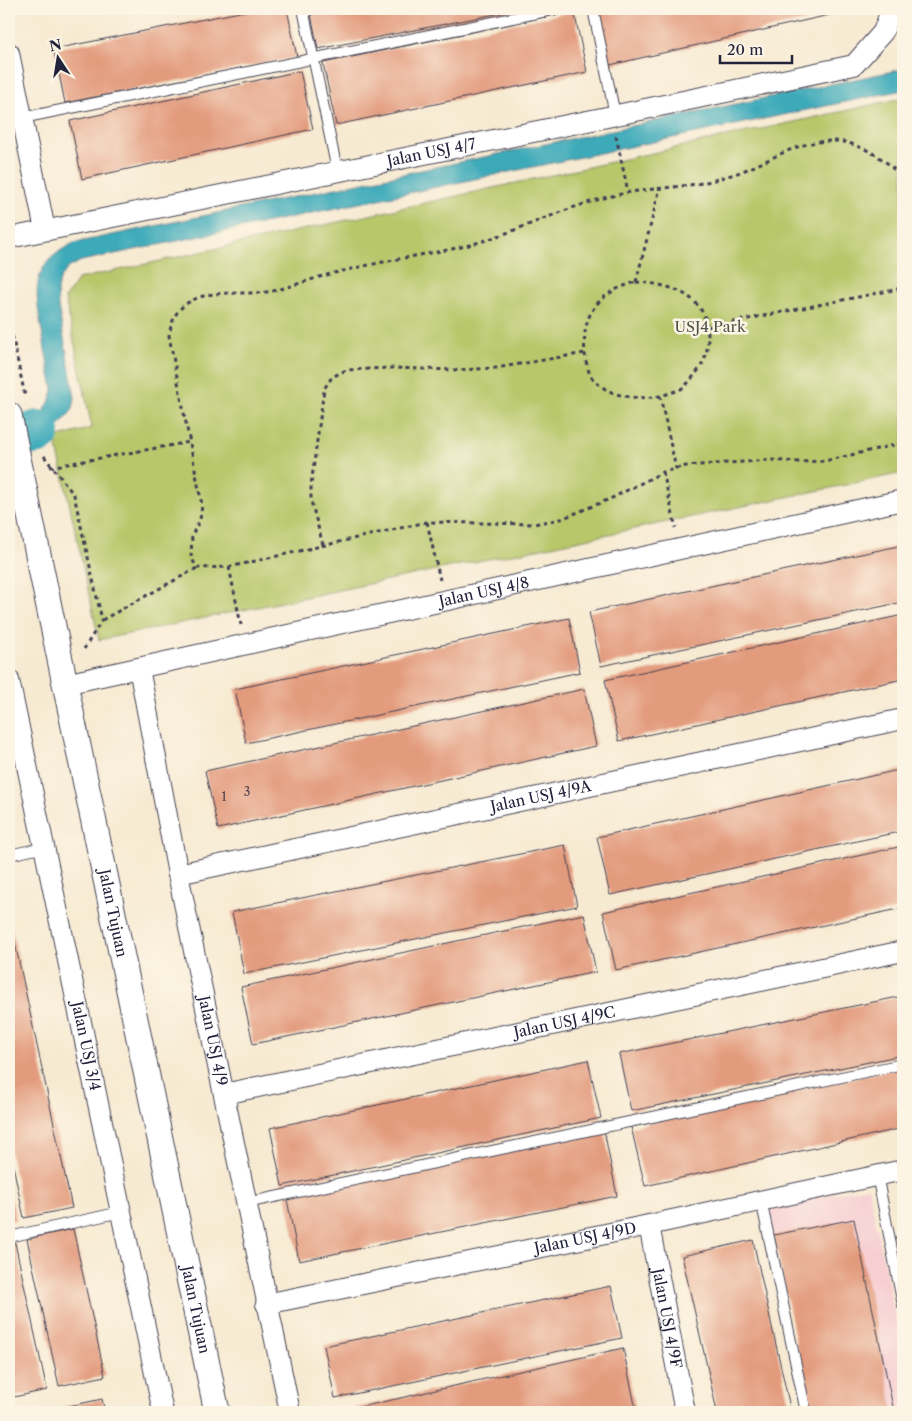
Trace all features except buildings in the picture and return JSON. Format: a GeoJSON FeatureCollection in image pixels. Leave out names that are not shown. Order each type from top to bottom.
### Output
{"type":"FeatureCollection","features":[{"type":"Feature","properties":{"kind":"street","name":"Jalan USJ 4/7"},"geometry":{"type":"LineString","coordinates":[[9,238],[854,65],[883,32],[889,16],[889,9]]}},
{"type":"Feature","properties":{"kind":"street"},"geometry":{"type":"LineString","coordinates":[[9,53],[45,230]]}},
{"type":"Feature","properties":{"kind":"street","name":"Jalan Tujuan"},"geometry":{"type":"LineString","coordinates":[[9,414],[217,1412]]}},
{"type":"Feature","properties":{"kind":"street","name":"Jalan USJ 4/8"},"geometry":{"type":"LineString","coordinates":[[65,684],[903,500]]}},
{"type":"Feature","properties":{"kind":"street","name":"Jalan USJ 4/9"},"geometry":{"type":"LineString","coordinates":[[139,668],[178,874],[290,1412]]}},
{"type":"Feature","properties":{"kind":"street","name":"Jalan USJ 3/4"},"geometry":{"type":"LineString","coordinates":[[9,680],[163,1412]]}},
{"type":"Feature","properties":{"kind":"street","name":"Jalan USJ 4/9A"},"geometry":{"type":"LineString","coordinates":[[178,874],[903,719]]}},
{"type":"Feature","properties":{"kind":"street","name":"Jalan USJ 4/9C"},"geometry":{"type":"LineString","coordinates":[[224,1094],[903,951]]}},
{"type":"Feature","properties":{"kind":"street","name":"Jalan USJ 4/9D"},"geometry":{"type":"LineString","coordinates":[[266,1304],[649,1225],[903,1170]]}},
{"type":"Feature","properties":{"kind":"street","name":"Jalan USJ 4/9F"},"geometry":{"type":"LineString","coordinates":[[649,1225],[685,1412]]}},
{"type":"Feature","properties":{"kind":"lane"},"geometry":{"type":"LineString","coordinates":[[303,9],[337,170]]}},
{"type":"Feature","properties":{"kind":"lane"},"geometry":{"type":"LineString","coordinates":[[22,118],[557,9]]}},
{"type":"Feature","properties":{"kind":"lane"},"geometry":{"type":"LineString","coordinates":[[593,9],[615,115]]}},
{"type":"Feature","properties":{"kind":"lane"},"geometry":{"type":"LineString","coordinates":[[9,855],[45,847]]}},
{"type":"Feature","properties":{"kind":"lane"},"geometry":{"type":"LineString","coordinates":[[246,1203],[903,1064]]}},
{"type":"Feature","properties":{"kind":"lane"},"geometry":{"type":"LineString","coordinates":[[876,1175],[903,1305]]}},
{"type":"Feature","properties":{"kind":"lane"},"geometry":{"type":"LineString","coordinates":[[761,1200],[806,1412]]}},
{"type":"Feature","properties":{"kind":"lane"},"geometry":{"type":"LineString","coordinates":[[9,1237],[120,1212]]}},
{"type":"Feature","properties":{"kind":"path"},"geometry":{"type":"LineString","coordinates":[[197,568],[191,557],[192,535],[200,520],[202,504],[169,336],[173,318],[182,307],[195,299],[214,293],[249,294],[272,291],[342,271],[453,249],[485,240],[588,203],[628,192],[714,180],[745,170],[794,147],[818,141],[854,144],[872,153],[900,176],[903,183]]}},
{"type":"Feature","properties":{"kind":"path"},"geometry":{"type":"LineString","coordinates":[[619,152],[628,192]]}},
{"type":"Feature","properties":{"kind":"path"},"geometry":{"type":"LineString","coordinates":[[636,282],[660,188]]}},
{"type":"Feature","properties":{"kind":"path"},"geometry":{"type":"LineString","coordinates":[[636,282],[669,286],[683,292],[696,302],[708,327],[708,348],[702,366],[680,390],[653,398],[632,398],[608,391],[592,378],[585,353],[584,343],[587,321],[593,308],[605,296],[621,287],[636,282]]}},
{"type":"Feature","properties":{"kind":"path"},"geometry":{"type":"LineString","coordinates":[[708,327],[903,288]]}},
{"type":"Feature","properties":{"kind":"path"},"geometry":{"type":"LineString","coordinates":[[323,544],[312,501],[311,485],[324,389],[332,377],[346,370],[496,368],[585,353]]}},
{"type":"Feature","properties":{"kind":"path"},"geometry":{"type":"LineString","coordinates":[[660,396],[676,469]]}},
{"type":"Feature","properties":{"kind":"path"},"geometry":{"type":"LineString","coordinates":[[21,473],[190,442]]}},
{"type":"Feature","properties":{"kind":"path"},"geometry":{"type":"LineString","coordinates":[[102,620],[197,568],[229,566],[427,522],[534,524],[561,519],[610,499],[663,472],[676,469],[716,463],[771,460],[825,461],[903,443]]}},
{"type":"Feature","properties":{"kind":"path"},"geometry":{"type":"LineString","coordinates":[[663,472],[681,549]]}},
{"type":"Feature","properties":{"kind":"path"},"geometry":{"type":"LineString","coordinates":[[427,522],[444,601]]}},
{"type":"Feature","properties":{"kind":"path"},"geometry":{"type":"LineString","coordinates":[[229,566],[245,645]]}},
{"type":"Feature","properties":{"kind":"shaded area"},"geometry":{"type":"Polygon","coordinates":[[[868,1187],[903,1352],[903,1412],[812,1412],[768,1207],[868,1187]]]}},
{"type":"Feature","properties":{"kind":"green space","name":"USJ4 Park"},"geometry":{"type":"Polygon","coordinates":[[[903,98],[903,473],[99,640],[55,438],[92,428],[65,298],[78,279],[903,98]]]}},
{"type":"Feature","properties":{"kind":"water"},"geometry":{"type":"Polygon","coordinates":[[[903,69],[903,90],[81,261],[68,268],[61,277],[57,289],[58,306],[75,398],[73,409],[41,444],[35,420],[47,406],[53,389],[39,316],[37,290],[43,269],[50,260],[60,251],[74,243],[903,69]]]}}]}
